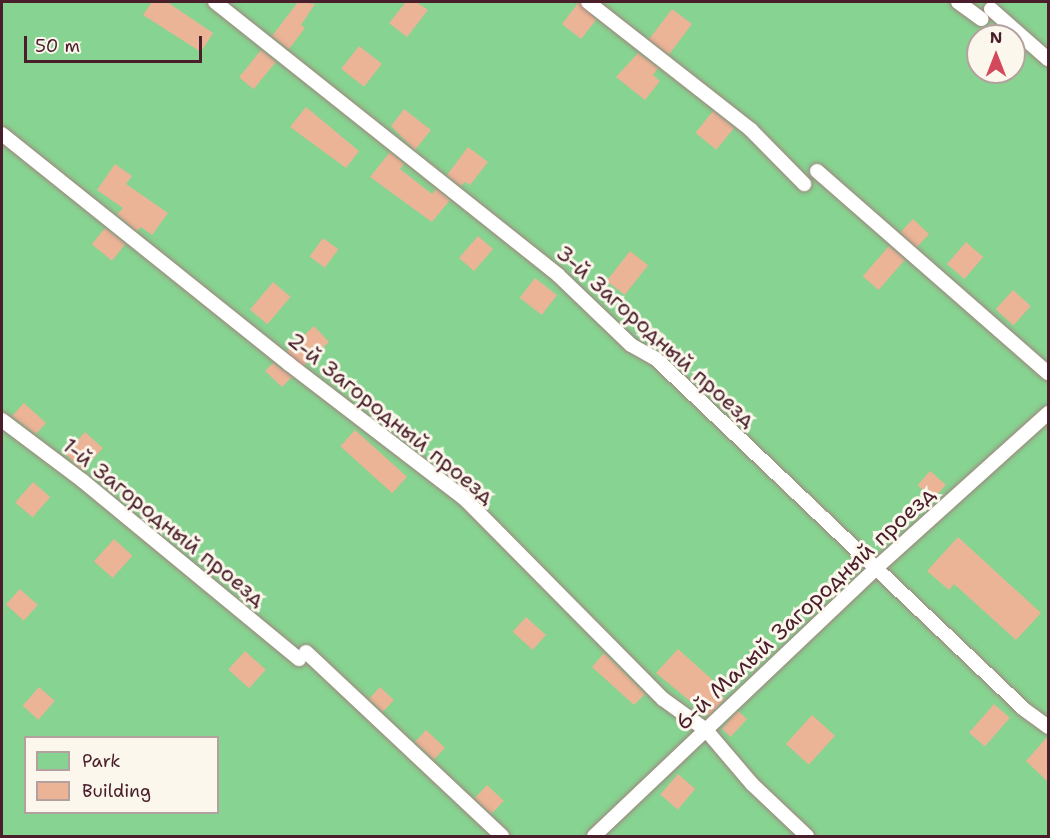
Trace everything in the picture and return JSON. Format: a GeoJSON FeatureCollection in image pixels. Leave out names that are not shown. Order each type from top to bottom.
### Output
{"type":"FeatureCollection","features":[{"type":"Feature","properties":{"kind":"lane","name":"3-й Загородный проезд"},"geometry":{"type":"LineString","coordinates":[[215,2],[558,275],[631,345],[656,359],[1025,710],[1048,727]]}},
{"type":"Feature","properties":{"kind":"lane"},"geometry":{"type":"LineString","coordinates":[[588,2],[751,130],[804,184]]}},
{"type":"Feature","properties":{"kind":"lane"},"geometry":{"type":"LineString","coordinates":[[958,2],[986,14],[1048,59]]}},
{"type":"Feature","properties":{"kind":"lane","name":"2-й Загородный проезд"},"geometry":{"type":"LineString","coordinates":[[2,134],[289,364],[465,500],[663,699],[706,730],[752,783],[807,837]]}},
{"type":"Feature","properties":{"kind":"lane"},"geometry":{"type":"LineString","coordinates":[[817,171],[1048,373]]}},
{"type":"Feature","properties":{"kind":"lane","name":"6-й Малый Загородный проезд"},"geometry":{"type":"LineString","coordinates":[[594,837],[876,567],[1048,412]]}},
{"type":"Feature","properties":{"kind":"lane","name":"1-й Загородный проезд"},"geometry":{"type":"LineString","coordinates":[[2,420],[83,481],[303,656],[502,837]]}},
{"type":"Feature","properties":{"kind":"green space"},"geometry":{"type":"Polygon","coordinates":[[[2,2],[1048,2],[1048,836],[2,836],[2,2]]]}},
{"type":"Feature","properties":{"kind":"building"},"geometry":{"type":"Polygon","coordinates":[[[152,2],[167,2],[213,33],[201,52],[143,15],[152,2]]]}},
{"type":"Feature","properties":{"kind":"building"},"geometry":{"type":"Polygon","coordinates":[[[298,2],[315,4],[301,25],[305,28],[289,49],[272,36],[298,2]]]}},
{"type":"Feature","properties":{"kind":"building"},"geometry":{"type":"Polygon","coordinates":[[[406,2],[416,2],[428,10],[407,37],[389,23],[406,2]]]}},
{"type":"Feature","properties":{"kind":"building"},"geometry":{"type":"Polygon","coordinates":[[[579,2],[596,20],[581,39],[562,24],[579,2]]]}},
{"type":"Feature","properties":{"kind":"building"},"geometry":{"type":"Polygon","coordinates":[[[672,9],[692,24],[669,54],[649,39],[672,9]]]}},
{"type":"Feature","properties":{"kind":"building"},"geometry":{"type":"Polygon","coordinates":[[[359,46],[382,64],[364,87],[341,69],[359,46]]]}},
{"type":"Feature","properties":{"kind":"building"},"geometry":{"type":"Polygon","coordinates":[[[261,50],[276,62],[254,89],[239,77],[261,50]]]}},
{"type":"Feature","properties":{"kind":"building"},"geometry":{"type":"Polygon","coordinates":[[[638,53],[658,68],[653,75],[660,81],[645,100],[616,77],[638,53]]]}},
{"type":"Feature","properties":{"kind":"building"},"geometry":{"type":"Polygon","coordinates":[[[306,107],[359,151],[346,168],[290,127],[306,107]]]}},
{"type":"Feature","properties":{"kind":"building"},"geometry":{"type":"Polygon","coordinates":[[[404,109],[431,130],[415,150],[391,126],[404,109]]]}},
{"type":"Feature","properties":{"kind":"building"},"geometry":{"type":"Polygon","coordinates":[[[713,111],[734,128],[716,150],[695,133],[713,111]]]}},
{"type":"Feature","properties":{"kind":"building"},"geometry":{"type":"Polygon","coordinates":[[[468,147],[488,162],[470,185],[465,182],[461,186],[447,175],[468,147]]]}},
{"type":"Feature","properties":{"kind":"building"},"geometry":{"type":"Polygon","coordinates":[[[390,152],[404,164],[400,169],[432,194],[436,189],[450,200],[432,222],[370,177],[390,152]]]}},
{"type":"Feature","properties":{"kind":"building"},"geometry":{"type":"Polygon","coordinates":[[[115,164],[132,176],[126,184],[168,213],[152,235],[141,227],[137,231],[117,214],[123,208],[97,190],[115,164]]]}},
{"type":"Feature","properties":{"kind":"building"},"geometry":{"type":"Polygon","coordinates":[[[913,219],[929,234],[917,247],[901,232],[913,219]]]}},
{"type":"Feature","properties":{"kind":"building"},"geometry":{"type":"Polygon","coordinates":[[[105,228],[125,244],[112,261],[92,244],[105,228]]]}},
{"type":"Feature","properties":{"kind":"building"},"geometry":{"type":"Polygon","coordinates":[[[478,236],[493,249],[474,271],[459,258],[478,236]]]}},
{"type":"Feature","properties":{"kind":"building"},"geometry":{"type":"Polygon","coordinates":[[[323,238],[338,249],[325,268],[309,257],[323,238]]]}},
{"type":"Feature","properties":{"kind":"building"},"geometry":{"type":"Polygon","coordinates":[[[966,242],[983,257],[964,279],[947,264],[966,242]]]}},
{"type":"Feature","properties":{"kind":"building"},"geometry":{"type":"Polygon","coordinates":[[[889,246],[905,260],[879,290],[863,276],[889,246]]]}},
{"type":"Feature","properties":{"kind":"building"},"geometry":{"type":"Polygon","coordinates":[[[630,251],[648,265],[625,295],[607,281],[630,251]]]}},
{"type":"Feature","properties":{"kind":"building"},"geometry":{"type":"Polygon","coordinates":[[[535,278],[557,295],[542,315],[520,298],[535,278]]]}},
{"type":"Feature","properties":{"kind":"building"},"geometry":{"type":"Polygon","coordinates":[[[273,282],[291,297],[267,324],[250,310],[273,282]]]}},
{"type":"Feature","properties":{"kind":"building"},"geometry":{"type":"Polygon","coordinates":[[[1013,290],[1031,306],[1013,325],[996,309],[1013,290]]]}},
{"type":"Feature","properties":{"kind":"building"},"geometry":{"type":"Polygon","coordinates":[[[314,326],[329,342],[302,367],[287,351],[314,326]]]}},
{"type":"Feature","properties":{"kind":"building"},"geometry":{"type":"Polygon","coordinates":[[[273,363],[292,377],[282,387],[265,371],[273,363]]]}},
{"type":"Feature","properties":{"kind":"building"},"geometry":{"type":"Polygon","coordinates":[[[24,403],[46,423],[36,434],[12,416],[24,403]]]}},
{"type":"Feature","properties":{"kind":"building"},"geometry":{"type":"Polygon","coordinates":[[[355,430],[407,477],[392,493],[340,446],[355,430]]]}},
{"type":"Feature","properties":{"kind":"building"},"geometry":{"type":"Polygon","coordinates":[[[85,432],[103,448],[83,470],[65,454],[85,432]]]}},
{"type":"Feature","properties":{"kind":"building"},"geometry":{"type":"Polygon","coordinates":[[[930,471],[946,485],[933,499],[918,485],[930,471]]]}},
{"type":"Feature","properties":{"kind":"building"},"geometry":{"type":"Polygon","coordinates":[[[33,482],[50,497],[33,517],[15,502],[33,482]]]}},
{"type":"Feature","properties":{"kind":"building"},"geometry":{"type":"Polygon","coordinates":[[[958,537],[1041,613],[1016,640],[954,584],[949,590],[927,571],[958,537]]]}},
{"type":"Feature","properties":{"kind":"building"},"geometry":{"type":"Polygon","coordinates":[[[114,539],[133,556],[113,578],[94,561],[114,539]]]}},
{"type":"Feature","properties":{"kind":"building"},"geometry":{"type":"Polygon","coordinates":[[[20,589],[38,605],[24,621],[6,605],[20,589]]]}},
{"type":"Feature","properties":{"kind":"building"},"geometry":{"type":"Polygon","coordinates":[[[526,617],[546,635],[533,650],[513,632],[526,617]]]}},
{"type":"Feature","properties":{"kind":"building"},"geometry":{"type":"Polygon","coordinates":[[[678,649],[726,692],[722,696],[725,699],[708,716],[656,673],[678,649]]]}},
{"type":"Feature","properties":{"kind":"building"},"geometry":{"type":"Polygon","coordinates":[[[245,651],[266,670],[249,688],[228,670],[245,651]]]}},
{"type":"Feature","properties":{"kind":"building"},"geometry":{"type":"Polygon","coordinates":[[[604,653],[645,694],[634,705],[592,667],[604,653]]]}},
{"type":"Feature","properties":{"kind":"building"},"geometry":{"type":"Polygon","coordinates":[[[39,687],[55,701],[38,720],[23,706],[39,687]]]}},
{"type":"Feature","properties":{"kind":"building"},"geometry":{"type":"Polygon","coordinates":[[[380,687],[394,700],[383,712],[369,699],[380,687]]]}},
{"type":"Feature","properties":{"kind":"building"},"geometry":{"type":"Polygon","coordinates":[[[994,704],[1010,718],[985,746],[969,733],[994,704]]]}},
{"type":"Feature","properties":{"kind":"building"},"geometry":{"type":"Polygon","coordinates":[[[738,711],[747,719],[731,737],[722,729],[738,711]]]}},
{"type":"Feature","properties":{"kind":"building"},"geometry":{"type":"Polygon","coordinates":[[[812,715],[835,736],[809,765],[786,744],[812,715]]]}},
{"type":"Feature","properties":{"kind":"building"},"geometry":{"type":"Polygon","coordinates":[[[426,730],[445,748],[434,759],[415,742],[426,730]]]}},
{"type":"Feature","properties":{"kind":"building"},"geometry":{"type":"Polygon","coordinates":[[[1048,736],[1048,782],[1026,761],[1048,736]]]}},
{"type":"Feature","properties":{"kind":"building"},"geometry":{"type":"Polygon","coordinates":[[[678,774],[695,789],[678,809],[660,794],[678,774]]]}},
{"type":"Feature","properties":{"kind":"building"},"geometry":{"type":"Polygon","coordinates":[[[487,785],[504,801],[492,814],[475,798],[487,785]]]}}]}
